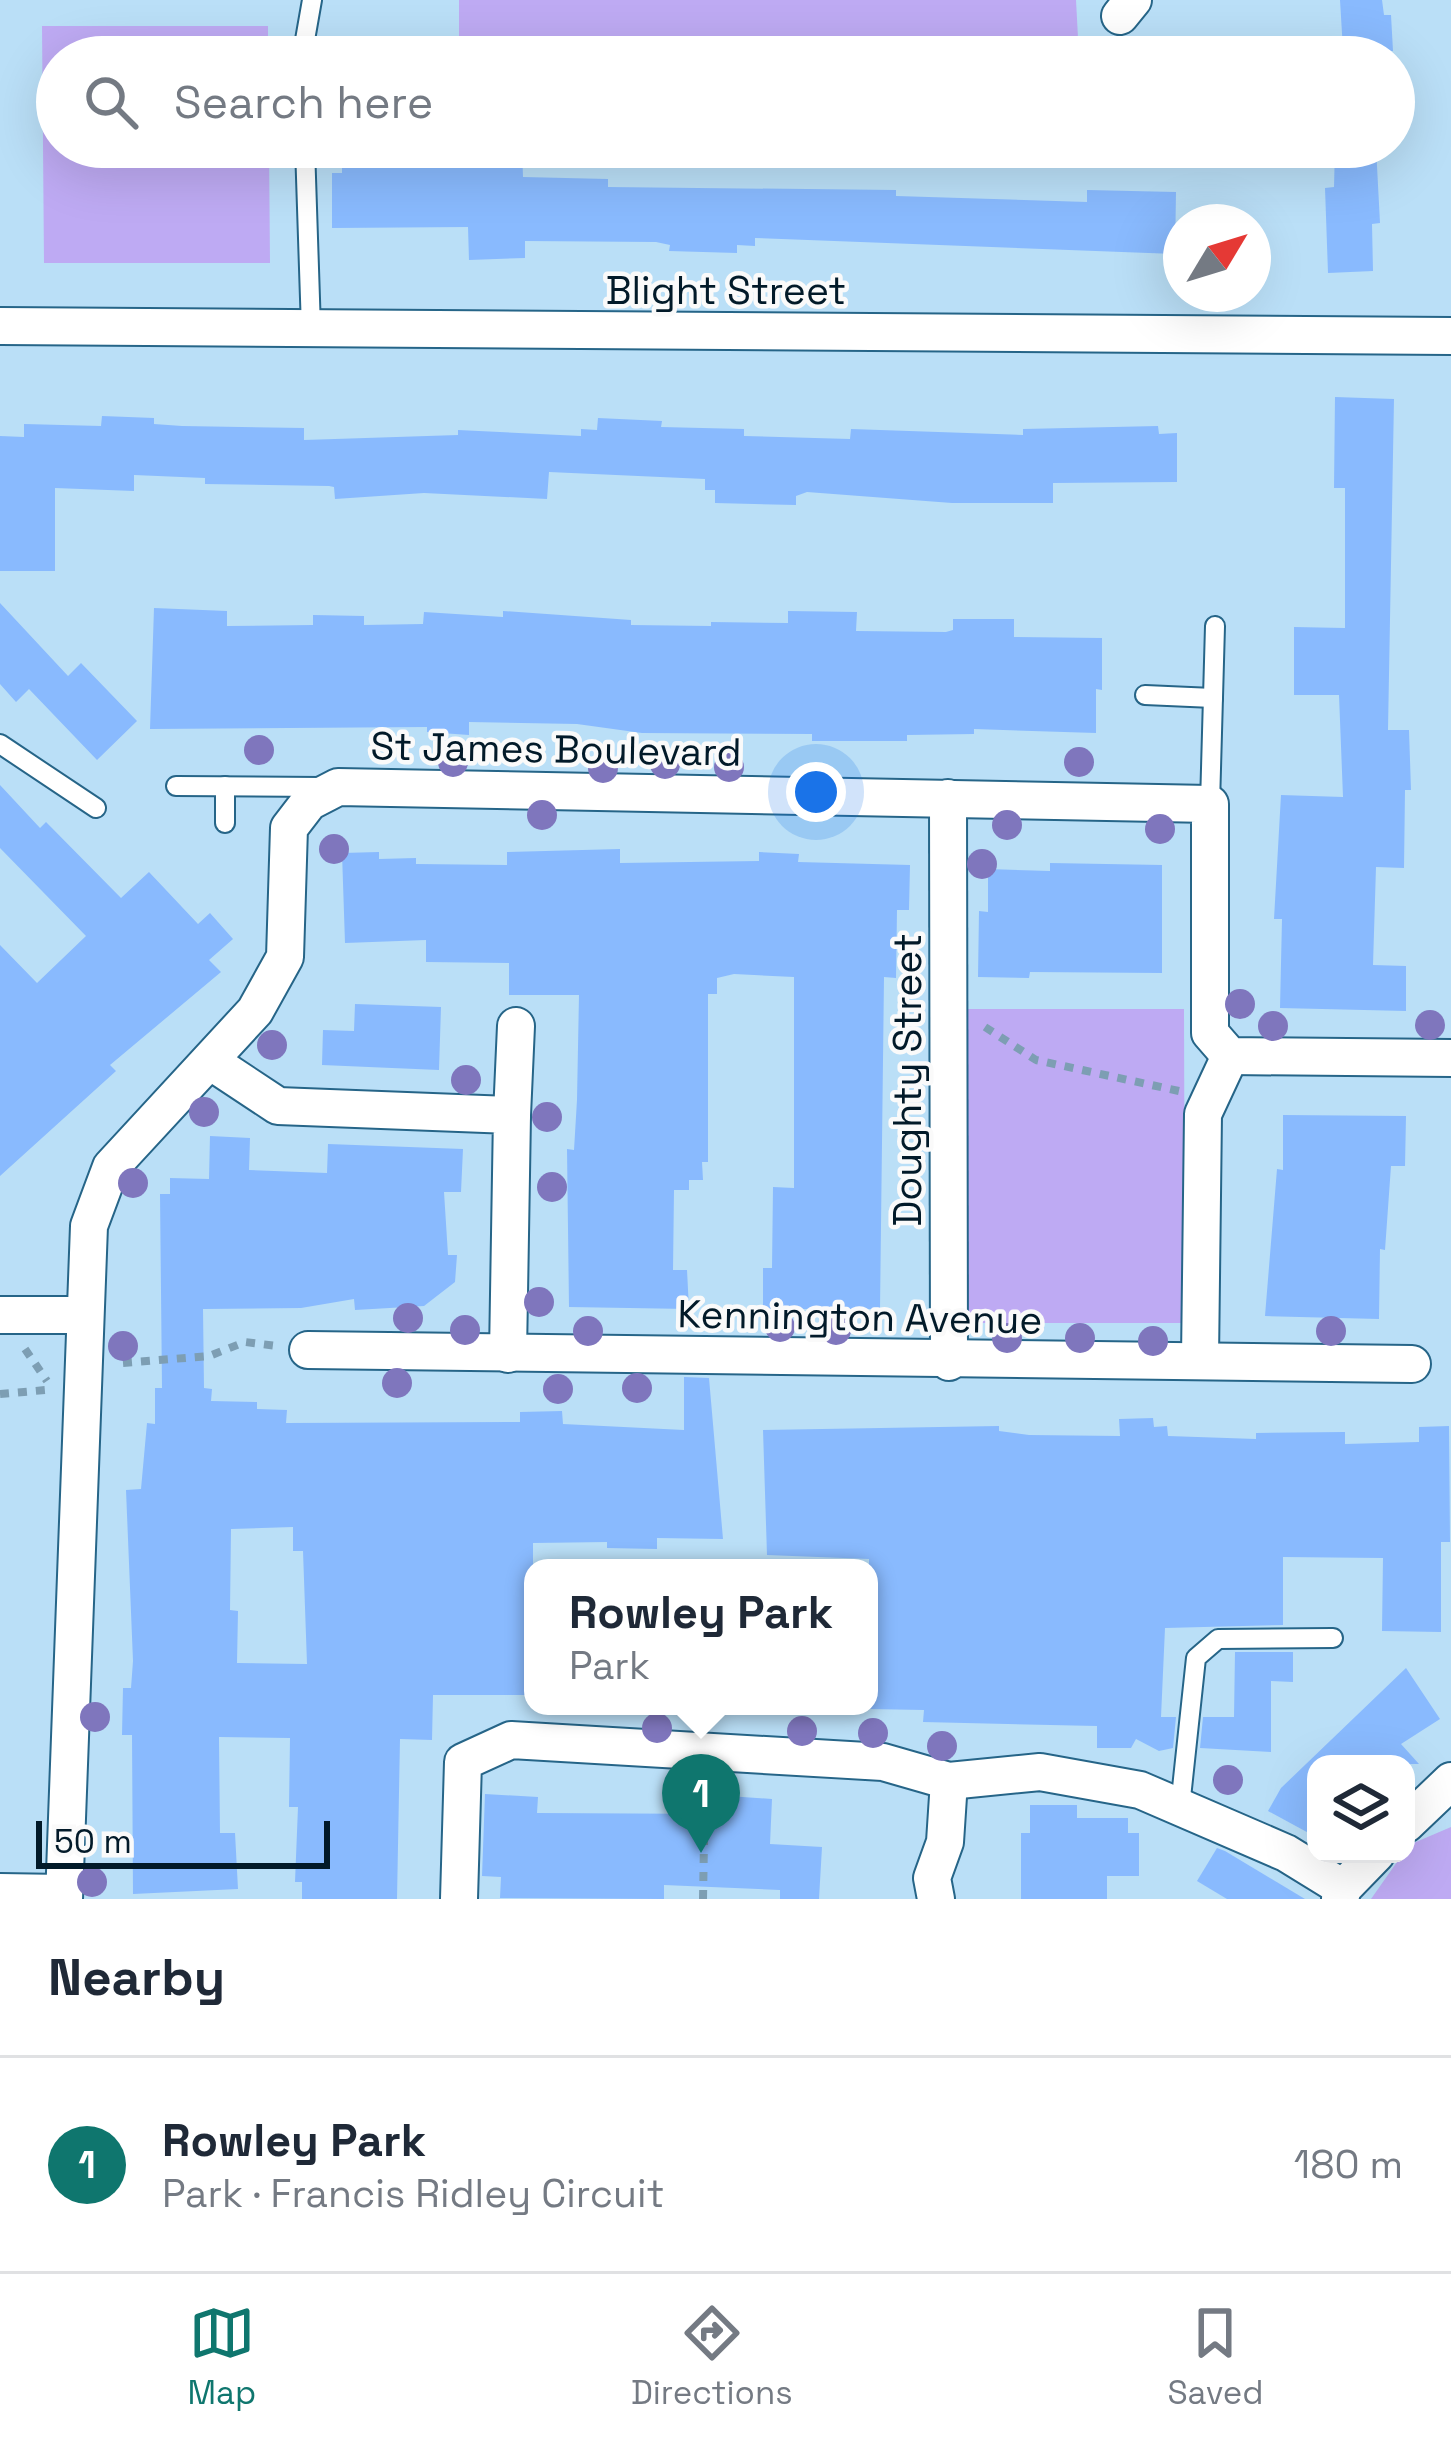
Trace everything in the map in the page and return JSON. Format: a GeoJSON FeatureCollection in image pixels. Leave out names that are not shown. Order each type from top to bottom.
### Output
{"type":"FeatureCollection","features":[{"type":"Feature","properties":{"kind":"street","name":"Blight Street"},"geometry":{"type":"LineString","coordinates":[[0,326],[1451,336]]}},
{"type":"Feature","properties":{"kind":"street","name":"St James Boulevard"},"geometry":{"type":"LineString","coordinates":[[64,1896],[89,1226],[111,1167],[213,1063],[255,1011],[285,957],[289,828],[310,802],[338,787],[1210,804]]}},
{"type":"Feature","properties":{"kind":"street","name":"Doughty Street"},"geometry":{"type":"LineString","coordinates":[[948,799],[950,1362]]}},
{"type":"Feature","properties":{"kind":"street"},"geometry":{"type":"LineString","coordinates":[[1210,804],[1210,1033],[1230,1056],[1451,1058]]}},
{"type":"Feature","properties":{"kind":"street"},"geometry":{"type":"LineString","coordinates":[[508,1354],[516,1026]]}},
{"type":"Feature","properties":{"kind":"street"},"geometry":{"type":"LineString","coordinates":[[1200,1359],[1203,1114],[1230,1056]]}},
{"type":"Feature","properties":{"kind":"street"},"geometry":{"type":"LineString","coordinates":[[213,1063],[278,1106],[512,1115]]}},
{"type":"Feature","properties":{"kind":"street"},"geometry":{"type":"LineString","coordinates":[[7,1324],[84,1315]]}},
{"type":"Feature","properties":{"kind":"street","name":"Kennington Avenue"},"geometry":{"type":"LineString","coordinates":[[308,1349],[950,1362],[1200,1359],[1412,1364]]}},
{"type":"Feature","properties":{"kind":"street"},"geometry":{"type":"LineString","coordinates":[[459,1899],[463,1762],[511,1740],[883,1762],[950,1781],[1040,1772],[1140,1790],[1286,1853],[1341,1894],[1368,1863]]}},
{"type":"Feature","properties":{"kind":"street"},"geometry":{"type":"LineString","coordinates":[[936,1899],[932,1878],[945,1842],[950,1781]]}},
{"type":"Feature","properties":{"kind":"street"},"geometry":{"type":"LineString","coordinates":[[1415,1815],[1451,1781]]}},
{"type":"Feature","properties":{"kind":"street"},"geometry":{"type":"LineString","coordinates":[[0,1892],[64,1896]]}},
{"type":"Feature","properties":{"kind":"lane"},"geometry":{"type":"LineString","coordinates":[[305,36],[311,0]]}},
{"type":"Feature","properties":{"kind":"lane"},"geometry":{"type":"LineString","coordinates":[[306,168],[311,329]]}},
{"type":"Feature","properties":{"kind":"lane"},"geometry":{"type":"LineString","coordinates":[[1210,804],[1215,626]]}},
{"type":"Feature","properties":{"kind":"lane"},"geometry":{"type":"LineString","coordinates":[[1145,695],[1213,698]]}},
{"type":"Feature","properties":{"kind":"lane"},"geometry":{"type":"LineString","coordinates":[[0,743],[96,808]]}},
{"type":"Feature","properties":{"kind":"lane"},"geometry":{"type":"LineString","coordinates":[[176,785],[338,787]]}},
{"type":"Feature","properties":{"kind":"lane"},"geometry":{"type":"LineString","coordinates":[[225,823],[226,786]]}},
{"type":"Feature","properties":{"kind":"lane"},"geometry":{"type":"LineString","coordinates":[[1180,1808],[1196,1658],[1218,1639],[1333,1638]]}},
{"type":"Feature","properties":{"kind":"path"},"geometry":{"type":"LineString","coordinates":[[948,1003],[1036,1060],[1198,1095]]}},
{"type":"Feature","properties":{"kind":"path"},"geometry":{"type":"LineString","coordinates":[[0,1394],[52,1389],[7,1324]]}},
{"type":"Feature","properties":{"kind":"path"},"geometry":{"type":"LineString","coordinates":[[123,1364],[209,1356],[245,1342],[308,1349]]}},
{"type":"Feature","properties":{"kind":"path"},"geometry":{"type":"LineString","coordinates":[[703,1899],[706,1752]]}},
{"type":"Feature","properties":{"kind":"shaded area"},"geometry":{"type":"Polygon","coordinates":[[[459,0],[1076,0],[1078,36],[459,36],[459,0]]]}},
{"type":"Feature","properties":{"kind":"shaded area"},"geometry":{"type":"Polygon","coordinates":[[[42,26],[268,26],[268,36],[42,36],[42,26]]]}},
{"type":"Feature","properties":{"kind":"shaded area"},"geometry":{"type":"Polygon","coordinates":[[[43,168],[269,168],[270,263],[44,263],[43,168]]]}},
{"type":"Feature","properties":{"kind":"shaded area"},"geometry":{"type":"Polygon","coordinates":[[[966,1009],[1184,1009],[1185,1323],[967,1323],[966,1009]]]}},
{"type":"Feature","properties":{"kind":"shaded area"},"geometry":{"type":"Polygon","coordinates":[[[1451,1827],[1451,1899],[1371,1899],[1396,1863],[1415,1863],[1415,1842],[1451,1827]]]}},
{"type":"Feature","properties":{"kind":"building"},"geometry":{"type":"Polygon","coordinates":[[[1340,0],[1382,0],[1384,15],[1391,15],[1392,36],[1342,36],[1340,0]]]}},
{"type":"Feature","properties":{"kind":"building"},"geometry":{"type":"Polygon","coordinates":[[[342,168],[523,168],[523,177],[608,179],[608,187],[896,190],[896,196],[1087,202],[1087,190],[1176,192],[1176,204],[1163,204],[1163,254],[755,238],[755,246],[737,245],[737,253],[669,251],[670,245],[656,242],[525,241],[525,258],[469,260],[468,227],[332,228],[332,173],[342,173],[342,168]]]}},
{"type":"Feature","properties":{"kind":"building"},"geometry":{"type":"Polygon","coordinates":[[[1334,168],[1377,168],[1380,223],[1372,224],[1373,271],[1328,273],[1325,188],[1334,187],[1334,168]]]}},
{"type":"Feature","properties":{"kind":"building"},"geometry":{"type":"Polygon","coordinates":[[[1335,397],[1394,399],[1388,730],[1409,730],[1411,790],[1405,790],[1404,868],[1376,867],[1373,965],[1406,966],[1406,1011],[1280,1008],[1282,919],[1274,919],[1281,795],[1343,797],[1339,695],[1294,695],[1294,627],[1345,628],[1345,488],[1334,488],[1335,397]]]}},
{"type":"Feature","properties":{"kind":"building"},"geometry":{"type":"Polygon","coordinates":[[[102,416],[154,418],[154,424],[182,426],[304,428],[304,440],[458,435],[458,430],[581,436],[581,429],[597,430],[598,418],[662,421],[661,427],[744,429],[744,436],[850,439],[851,429],[1023,435],[1023,429],[1158,426],[1159,434],[1177,433],[1177,482],[1053,483],[1053,503],[952,503],[807,492],[796,496],[796,505],[715,503],[715,490],[705,490],[705,479],[549,472],[547,499],[424,493],[335,499],[334,487],[329,486],[205,484],[205,478],[134,475],[134,491],[55,488],[55,571],[0,571],[0,436],[24,437],[24,424],[101,426],[102,416]]]}},
{"type":"Feature","properties":{"kind":"building"},"geometry":{"type":"Polygon","coordinates":[[[0,603],[68,676],[81,663],[137,721],[97,760],[29,689],[16,702],[0,684],[0,603]]]}},
{"type":"Feature","properties":{"kind":"building"},"geometry":{"type":"Polygon","coordinates":[[[154,608],[227,611],[227,626],[313,625],[313,615],[364,616],[364,625],[423,624],[424,612],[503,617],[503,611],[631,620],[631,625],[711,626],[711,622],[788,623],[788,611],[857,612],[856,631],[946,632],[953,630],[953,619],[1014,619],[1014,637],[1102,638],[1102,690],[1096,689],[1096,733],[974,729],[974,734],[907,735],[907,741],[812,741],[812,734],[642,733],[577,724],[469,722],[469,735],[427,732],[427,727],[150,729],[154,608]]]}},
{"type":"Feature","properties":{"kind":"building"},"geometry":{"type":"Polygon","coordinates":[[[0,785],[40,828],[46,822],[121,898],[149,872],[198,924],[210,913],[233,939],[209,960],[221,972],[110,1065],[116,1071],[0,1176],[0,945],[37,983],[86,936],[0,848],[0,785]]]}},
{"type":"Feature","properties":{"kind":"building"},"geometry":{"type":"Polygon","coordinates":[[[620,849],[620,863],[759,861],[759,852],[799,854],[798,862],[910,865],[909,910],[897,910],[896,978],[884,977],[880,1309],[763,1309],[763,1268],[772,1268],[773,1187],[794,1188],[794,977],[734,974],[717,978],[717,994],[708,994],[708,1162],[702,1162],[703,1180],[689,1180],[689,1190],[674,1190],[673,1270],[687,1270],[689,1309],[569,1307],[567,1149],[574,1150],[579,995],[509,995],[509,963],[426,962],[426,940],[345,943],[342,853],[379,852],[379,859],[416,858],[416,864],[507,865],[507,852],[620,849]]]}},
{"type":"Feature","properties":{"kind":"building"},"geometry":{"type":"Polygon","coordinates":[[[1050,863],[1162,865],[1162,973],[1030,972],[1029,978],[978,977],[979,911],[988,912],[988,869],[1050,871],[1050,863]]]}},
{"type":"Feature","properties":{"kind":"building"},"geometry":{"type":"Polygon","coordinates":[[[355,1004],[441,1007],[439,1070],[322,1065],[323,1030],[354,1031],[355,1004]]]}},
{"type":"Feature","properties":{"kind":"building"},"geometry":{"type":"Polygon","coordinates":[[[1283,1115],[1406,1116],[1405,1166],[1391,1166],[1385,1250],[1380,1249],[1379,1319],[1265,1316],[1277,1169],[1283,1170],[1283,1115]]]}},
{"type":"Feature","properties":{"kind":"building"},"geometry":{"type":"Polygon","coordinates":[[[210,1136],[250,1138],[249,1170],[327,1173],[328,1144],[463,1149],[461,1192],[444,1192],[448,1255],[457,1255],[455,1282],[424,1306],[355,1310],[354,1299],[301,1308],[203,1309],[204,1388],[212,1389],[211,1401],[257,1402],[257,1409],[287,1410],[286,1423],[520,1422],[520,1412],[562,1411],[563,1424],[684,1430],[684,1377],[709,1378],[723,1539],[657,1538],[657,1549],[607,1548],[607,1542],[533,1543],[533,1559],[524,1559],[524,1695],[433,1695],[432,1740],[400,1739],[397,1899],[302,1899],[302,1882],[295,1882],[298,1807],[289,1807],[290,1738],[219,1737],[220,1833],[235,1833],[238,1889],[133,1894],[132,1735],[122,1735],[123,1688],[131,1688],[133,1661],[126,1490],[141,1489],[147,1423],[155,1424],[155,1388],[162,1388],[160,1194],[170,1194],[170,1178],[209,1179],[210,1136]],[[293,1527],[231,1529],[230,1610],[238,1611],[237,1663],[307,1664],[303,1551],[293,1551],[293,1527]]]}},
{"type":"Feature","properties":{"kind":"building"},"geometry":{"type":"Polygon","coordinates":[[[1153,1418],[1154,1427],[1167,1426],[1168,1436],[1256,1439],[1256,1433],[1345,1432],[1345,1444],[1419,1442],[1419,1427],[1449,1426],[1450,1542],[1441,1542],[1441,1632],[1382,1631],[1383,1558],[1283,1557],[1283,1625],[1165,1628],[1161,1717],[1176,1717],[1173,1748],[1159,1751],[1136,1739],[1131,1748],[1097,1748],[1097,1726],[923,1722],[924,1710],[878,1709],[878,1559],[767,1555],[763,1430],[999,1426],[999,1431],[1029,1435],[1120,1436],[1119,1419],[1153,1418]]]}},
{"type":"Feature","properties":{"kind":"building"},"geometry":{"type":"Polygon","coordinates":[[[1235,1652],[1293,1652],[1293,1682],[1271,1681],[1271,1752],[1200,1748],[1203,1717],[1234,1717],[1235,1652]]]}},
{"type":"Feature","properties":{"kind":"building"},"geometry":{"type":"Polygon","coordinates":[[[1406,1668],[1440,1719],[1401,1744],[1411,1755],[1315,1755],[1406,1668]]]}},
{"type":"Feature","properties":{"kind":"building"},"geometry":{"type":"Polygon","coordinates":[[[1307,1763],[1307,1832],[1268,1811],[1281,1788],[1307,1763]]]}},
{"type":"Feature","properties":{"kind":"building"},"geometry":{"type":"Polygon","coordinates":[[[485,1794],[538,1797],[537,1813],[727,1814],[728,1796],[772,1799],[770,1844],[822,1847],[819,1899],[780,1899],[780,1890],[664,1885],[664,1899],[500,1898],[501,1877],[482,1876],[485,1794]]]}},
{"type":"Feature","properties":{"kind":"building"},"geometry":{"type":"Polygon","coordinates":[[[1030,1805],[1077,1805],[1077,1818],[1128,1818],[1128,1833],[1139,1833],[1139,1876],[1107,1876],[1107,1899],[1021,1899],[1021,1833],[1030,1833],[1030,1805]]]}},
{"type":"Feature","properties":{"kind":"building"},"geometry":{"type":"Polygon","coordinates":[[[1217,1848],[1305,1899],[1227,1899],[1197,1881],[1217,1848]]]}},
{"type":"Feature","properties":{"kind":"place","name":"Rowley Park"},"geometry":{"type":"Point","coordinates":[701,1853]}}]}
